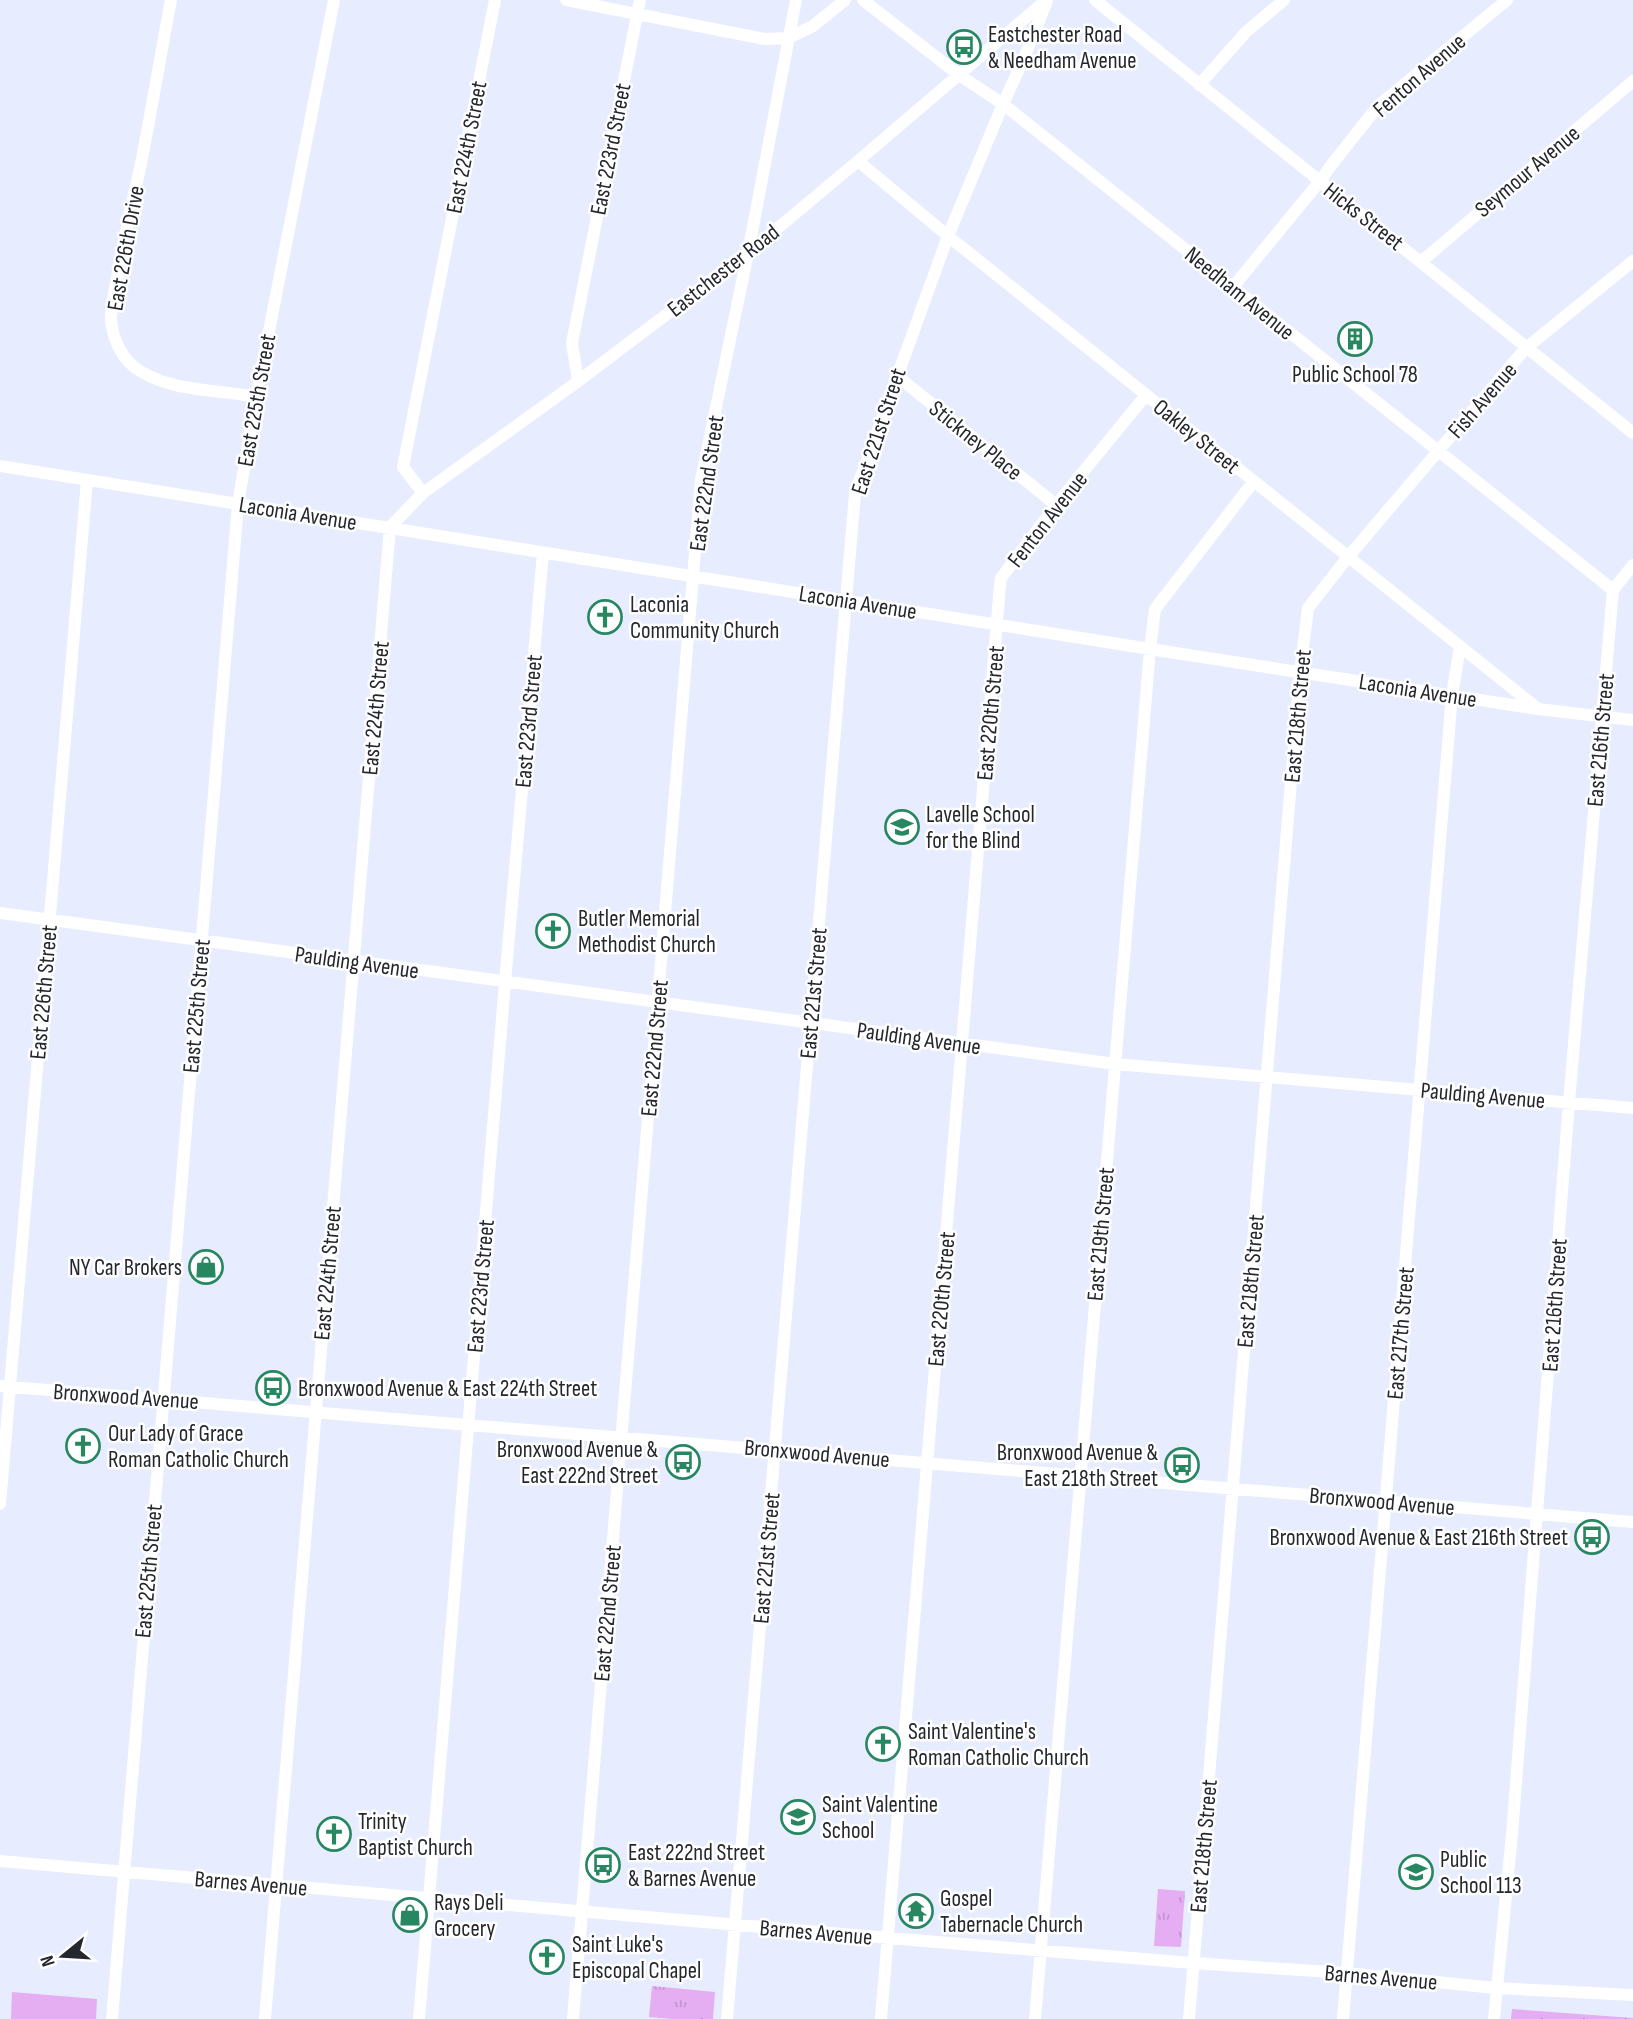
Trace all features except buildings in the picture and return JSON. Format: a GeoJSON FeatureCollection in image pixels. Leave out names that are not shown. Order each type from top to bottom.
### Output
{"type":"FeatureCollection","features":[{"type":"Feature","properties":{"kind":"street","name":"East 226th Drive"},"geometry":{"type":"LineString","coordinates":[[171,0],[118,274],[111,318],[113,328],[126,359],[151,377],[181,386],[256,397]]}},
{"type":"Feature","properties":{"kind":"street","name":"East 225th Street"},"geometry":{"type":"LineString","coordinates":[[112,2019],[238,504],[256,397],[334,0]]}},
{"type":"Feature","properties":{"kind":"street","name":"East 224th Street"},"geometry":{"type":"LineString","coordinates":[[423,493],[403,467],[495,0]]}},
{"type":"Feature","properties":{"kind":"street"},"geometry":{"type":"LineString","coordinates":[[566,0],[765,40],[788,38],[813,26],[845,0]]}},
{"type":"Feature","properties":{"kind":"street","name":"East 223rd Street"},"geometry":{"type":"LineString","coordinates":[[578,381],[572,343],[640,0]]}},
{"type":"Feature","properties":{"kind":"street","name":"East 222nd Street"},"geometry":{"type":"LineString","coordinates":[[573,2019],[701,480],[796,0]]}},
{"type":"Feature","properties":{"kind":"street","name":"Needham Avenue"},"geometry":{"type":"LineString","coordinates":[[863,0],[959,75],[1003,104],[1613,590]]}},
{"type":"Feature","properties":{"kind":"street","name":"Eastchester Road"},"geometry":{"type":"LineString","coordinates":[[390,527],[423,493],[748,253],[859,162],[1047,0]]}},
{"type":"Feature","properties":{"kind":"street","name":"East 221st Street"},"geometry":{"type":"LineString","coordinates":[[727,2019],[855,493],[948,236],[1047,0]]}},
{"type":"Feature","properties":{"kind":"street","name":"Hicks Street"},"geometry":{"type":"LineString","coordinates":[[1095,0],[1633,433]]}},
{"type":"Feature","properties":{"kind":"street"},"geometry":{"type":"LineString","coordinates":[[1199,85],[1246,32],[1284,0]]}},
{"type":"Feature","properties":{"kind":"street","name":"Fenton Avenue"},"geometry":{"type":"LineString","coordinates":[[1233,287],[1378,106],[1507,0]]}},
{"type":"Feature","properties":{"kind":"street","name":"Seymour Avenue"},"geometry":{"type":"LineString","coordinates":[[1422,261],[1633,81]]}},
{"type":"Feature","properties":{"kind":"street","name":"Oakley Street"},"geometry":{"type":"LineString","coordinates":[[859,162],[1538,709]]}},
{"type":"Feature","properties":{"kind":"street","name":"Fish Avenue"},"geometry":{"type":"LineString","coordinates":[[1348,557],[1526,348],[1633,261]]}},
{"type":"Feature","properties":{"kind":"street","name":"Stickney Place"},"geometry":{"type":"LineString","coordinates":[[896,375],[1056,505]]}},
{"type":"Feature","properties":{"kind":"street","name":"Fenton Avenue"},"geometry":{"type":"LineString","coordinates":[[1001,578],[1056,505],[1146,395]]}},
{"type":"Feature","properties":{"kind":"street","name":"Laconia Avenue"},"geometry":{"type":"LineString","coordinates":[[0,466],[1150,649],[1538,709],[1633,720]]}},
{"type":"Feature","properties":{"kind":"street","name":"East 226th Street"},"geometry":{"type":"LineString","coordinates":[[0,1504],[5,1386],[87,480]]}},
{"type":"Feature","properties":{"kind":"street","name":"East 219th Street"},"geometry":{"type":"LineString","coordinates":[[1035,2019],[1150,649],[1156,609],[1254,481]]}},
{"type":"Feature","properties":{"kind":"street","name":"East 224th Street"},"geometry":{"type":"LineString","coordinates":[[265,2019],[390,527]]}},
{"type":"Feature","properties":{"kind":"street","name":"East 223rd Street"},"geometry":{"type":"LineString","coordinates":[[419,2019],[543,552]]}},
{"type":"Feature","properties":{"kind":"street","name":"East 218th Street"},"geometry":{"type":"LineString","coordinates":[[1189,2019],[1300,672],[1308,608],[1348,557]]}},
{"type":"Feature","properties":{"kind":"street"},"geometry":{"type":"LineString","coordinates":[[1613,590],[1633,565]]}},
{"type":"Feature","properties":{"kind":"street","name":"East 220th Street"},"geometry":{"type":"LineString","coordinates":[[881,2019],[1001,578]]}},
{"type":"Feature","properties":{"kind":"street","name":"East 216th Street"},"geometry":{"type":"LineString","coordinates":[[1494,2019],[1513,1820],[1569,1102],[1613,590]]}},
{"type":"Feature","properties":{"kind":"street","name":"East 217th Street"},"geometry":{"type":"LineString","coordinates":[[1343,2019],[1452,695],[1460,647]]}},
{"type":"Feature","properties":{"kind":"street","name":"Paulding Avenue"},"geometry":{"type":"LineString","coordinates":[[0,914],[1115,1064],[1633,1108]]}},
{"type":"Feature","properties":{"kind":"street","name":"Bronxwood Avenue"},"geometry":{"type":"LineString","coordinates":[[5,1386],[1633,1522]]}},
{"type":"Feature","properties":{"kind":"street","name":"Barnes Avenue"},"geometry":{"type":"LineString","coordinates":[[0,1861],[888,1938],[1346,1973],[1496,1988],[1633,1995]]}},
{"type":"Feature","properties":{"kind":"green space"},"geometry":{"type":"Polygon","coordinates":[[[1158,1889],[1185,1891],[1181,1947],[1154,1946],[1158,1889]]]}},
{"type":"Feature","properties":{"kind":"green space"},"geometry":{"type":"Polygon","coordinates":[[[652,1986],[715,1992],[713,2019],[649,2017],[652,1986]]]}},
{"type":"Feature","properties":{"kind":"green space"},"geometry":{"type":"Polygon","coordinates":[[[12,1992],[97,1999],[96,2019],[11,2019],[12,1992]]]}},
{"type":"Feature","properties":{"kind":"green space"},"geometry":{"type":"Polygon","coordinates":[[[1512,2009],[1633,2018],[1633,2019],[1511,2019],[1512,2009]]]}},
{"type":"Feature","properties":{"kind":"place","name":"Eastchester Road & Needham Avenue"},"geometry":{"type":"Point","coordinates":[964,47]}},
{"type":"Feature","properties":{"kind":"place","name":"Public School 78"},"geometry":{"type":"Point","coordinates":[1355,339]}},
{"type":"Feature","properties":{"kind":"place","name":"Laconia Community Church"},"geometry":{"type":"Point","coordinates":[605,617]}},
{"type":"Feature","properties":{"kind":"place","name":"Lavelle School for the Blind"},"geometry":{"type":"Point","coordinates":[902,827]}},
{"type":"Feature","properties":{"kind":"place","name":"Butler Memorial Methodist Church"},"geometry":{"type":"Point","coordinates":[553,931]}},
{"type":"Feature","properties":{"kind":"place","name":"NY Car Brokers"},"geometry":{"type":"Point","coordinates":[206,1267]}},
{"type":"Feature","properties":{"kind":"place","name":"Bronxwood Avenue & East 224th Street"},"geometry":{"type":"Point","coordinates":[273,1388]}},
{"type":"Feature","properties":{"kind":"place","name":"Our Lady of Grace Roman Catholic Church"},"geometry":{"type":"Point","coordinates":[83,1446]}},
{"type":"Feature","properties":{"kind":"place","name":"Bronxwood Avenue & East 222nd Street"},"geometry":{"type":"Point","coordinates":[683,1462]}},
{"type":"Feature","properties":{"kind":"place","name":"Bronxwood Avenue & East 218th Street"},"geometry":{"type":"Point","coordinates":[1182,1465]}},
{"type":"Feature","properties":{"kind":"place","name":"Bronxwood Avenue & East 216th Street"},"geometry":{"type":"Point","coordinates":[1592,1537]}},
{"type":"Feature","properties":{"kind":"place","name":"Saint Valentine's Roman Catholic Church"},"geometry":{"type":"Point","coordinates":[883,1744]}},
{"type":"Feature","properties":{"kind":"place","name":"Saint Valentine School"},"geometry":{"type":"Point","coordinates":[798,1817]}},
{"type":"Feature","properties":{"kind":"place","name":"Trinity Baptist Church"},"geometry":{"type":"Point","coordinates":[334,1834]}},
{"type":"Feature","properties":{"kind":"place","name":"East 222nd Street & Barnes Avenue"},"geometry":{"type":"Point","coordinates":[603,1865]}},
{"type":"Feature","properties":{"kind":"place","name":"Public School 113"},"geometry":{"type":"Point","coordinates":[1416,1872]}},
{"type":"Feature","properties":{"kind":"place","name":"Gospel Tabernacle Church"},"geometry":{"type":"Point","coordinates":[916,1911]}},
{"type":"Feature","properties":{"kind":"place","name":"Rays Deli Grocery"},"geometry":{"type":"Point","coordinates":[410,1915]}},
{"type":"Feature","properties":{"kind":"place","name":"Saint Luke's Episcopal Chapel"},"geometry":{"type":"Point","coordinates":[547,1957]}}]}
